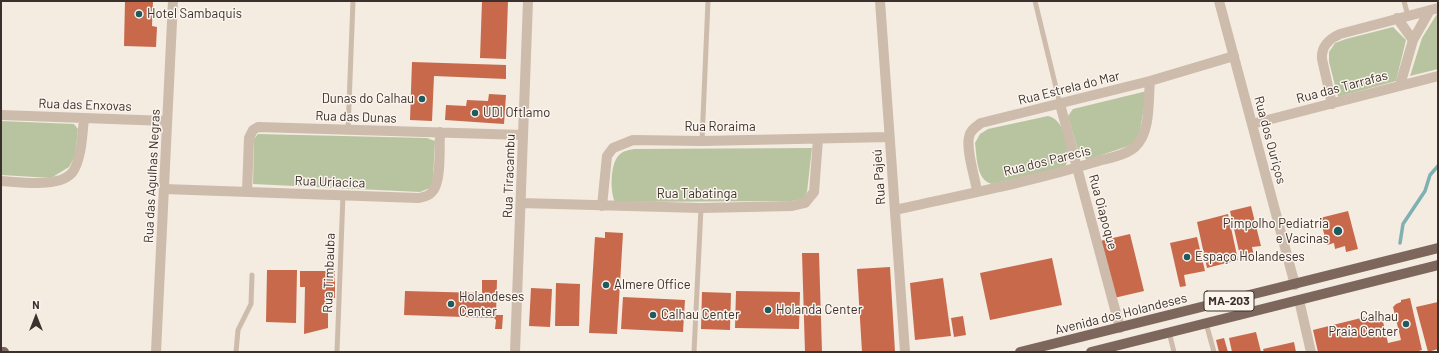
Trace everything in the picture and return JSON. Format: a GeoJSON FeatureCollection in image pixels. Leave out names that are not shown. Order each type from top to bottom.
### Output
{"type":"FeatureCollection","features":[{"type":"Feature","properties":{"kind":"main road","name":"Avenida dos Holandeses"},"geometry":{"type":"LineString","coordinates":[[1020,352],[1295,285],[1438,248]]}},
{"type":"Feature","properties":{"kind":"main road","name":"MA-203"},"geometry":{"type":"LineString","coordinates":[[1091,352],[1438,265]]}},
{"type":"Feature","properties":{"kind":"street","name":"Rua das Agulhas Negras"},"geometry":{"type":"LineString","coordinates":[[156,352],[173,1]]}},
{"type":"Feature","properties":{"kind":"street","name":"Rua Tiracambu"},"geometry":{"type":"LineString","coordinates":[[515,352],[528,1]]}},
{"type":"Feature","properties":{"kind":"street","name":"Rua Pajeú"},"geometry":{"type":"LineString","coordinates":[[880,1],[905,352]]}},
{"type":"Feature","properties":{"kind":"street","name":"Rua dos Ouriços"},"geometry":{"type":"LineString","coordinates":[[1219,1],[1295,285]]}},
{"type":"Feature","properties":{"kind":"street"},"geometry":{"type":"LineString","coordinates":[[1332,104],[1321,53],[1327,42],[1340,34],[1434,9]]}},
{"type":"Feature","properties":{"kind":"street"},"geometry":{"type":"LineString","coordinates":[[1400,85],[1414,40],[1434,9]]}},
{"type":"Feature","properties":{"kind":"street"},"geometry":{"type":"LineString","coordinates":[[1397,18],[1414,40]]}},
{"type":"Feature","properties":{"kind":"street","name":"Rua Estrela do Mar"},"geometry":{"type":"LineString","coordinates":[[977,191],[969,149],[969,137],[972,129],[981,123],[1150,81],[1234,56]]}},
{"type":"Feature","properties":{"kind":"street","name":"Rua das Tarrafas"},"geometry":{"type":"LineString","coordinates":[[1252,124],[1438,76]]}},
{"type":"Feature","properties":{"kind":"street","name":"Rua dos Parecis"},"geometry":{"type":"LineString","coordinates":[[895,210],[1078,167],[1124,153],[1135,148],[1146,128],[1150,81]]}},
{"type":"Feature","properties":{"kind":"street","name":"Rua Oiapoque"},"geometry":{"type":"LineString","coordinates":[[1060,104],[1120,328]]}},
{"type":"Feature","properties":{"kind":"street","name":"Rua das Enxovas"},"geometry":{"type":"LineString","coordinates":[[1,115],[168,122]]}},
{"type":"Feature","properties":{"kind":"street"},"geometry":{"type":"LineString","coordinates":[[1,181],[46,183],[58,182],[67,177],[73,171],[78,159],[84,119]]}},
{"type":"Feature","properties":{"kind":"street","name":"Rua das Dunas"},"geometry":{"type":"LineString","coordinates":[[247,192],[249,138],[253,130],[258,127],[523,134]]}},
{"type":"Feature","properties":{"kind":"street","name":"Rua Uriacica"},"geometry":{"type":"LineString","coordinates":[[164,189],[418,198],[428,196],[433,192],[438,180],[440,132]]}},
{"type":"Feature","properties":{"kind":"street","name":"Rua Roraima"},"geometry":{"type":"LineString","coordinates":[[602,206],[607,156],[613,148],[633,140],[818,140],[889,137]]}},
{"type":"Feature","properties":{"kind":"street","name":"Rua Tabatinga"},"geometry":{"type":"LineString","coordinates":[[520,203],[701,208],[792,206],[805,203],[814,192],[816,184],[818,140]]}},
{"type":"Feature","properties":{"kind":"street"},"geometry":{"type":"LineString","coordinates":[[1299,300],[1311,352]]}},
{"type":"Feature","properties":{"kind":"lane"},"geometry":{"type":"LineString","coordinates":[[348,130],[353,1]]}},
{"type":"Feature","properties":{"kind":"lane"},"geometry":{"type":"LineString","coordinates":[[702,141],[708,1]]}},
{"type":"Feature","properties":{"kind":"lane"},"geometry":{"type":"LineString","coordinates":[[1035,1],[1060,104]]}},
{"type":"Feature","properties":{"kind":"lane"},"geometry":{"type":"LineString","coordinates":[[1404,1],[1408,16]]}},
{"type":"Feature","properties":{"kind":"lane","name":"Rua Timbauba"},"geometry":{"type":"LineString","coordinates":[[337,352],[343,195]]}},
{"type":"Feature","properties":{"kind":"lane"},"geometry":{"type":"LineString","coordinates":[[694,352],[701,208]]}},
{"type":"Feature","properties":{"kind":"lane"},"geometry":{"type":"LineString","coordinates":[[236,352],[238,330],[251,304],[252,275]]}},
{"type":"Feature","properties":{"kind":"lane"},"geometry":{"type":"LineString","coordinates":[[1206,323],[1214,352]]}},
{"type":"Feature","properties":{"kind":"lane"},"geometry":{"type":"LineString","coordinates":[[1169,332],[1174,352]]}},
{"type":"Feature","properties":{"kind":"green space"},"geometry":{"type":"Polygon","coordinates":[[[1437,14],[1438,69],[1410,76],[1422,38],[1437,14]]]}},
{"type":"Feature","properties":{"kind":"green space"},"geometry":{"type":"Polygon","coordinates":[[[1393,27],[1406,40],[1396,81],[1338,97],[1329,62],[1329,52],[1335,43],[1393,27]]]}},
{"type":"Feature","properties":{"kind":"green space"},"geometry":{"type":"Polygon","coordinates":[[[1147,91],[1139,136],[1131,145],[1087,160],[1078,151],[1068,116],[1073,109],[1147,91]]]}},
{"type":"Feature","properties":{"kind":"green space"},"geometry":{"type":"Polygon","coordinates":[[[1048,116],[1054,118],[1058,122],[1066,139],[1069,157],[1065,167],[992,184],[987,182],[980,173],[977,161],[975,143],[980,134],[988,129],[1048,116]]]}},
{"type":"Feature","properties":{"kind":"green space"},"geometry":{"type":"Polygon","coordinates":[[[1,121],[74,124],[78,129],[75,156],[69,167],[51,178],[1,175],[1,121]]]}},
{"type":"Feature","properties":{"kind":"green space"},"geometry":{"type":"Polygon","coordinates":[[[258,134],[427,138],[435,141],[433,179],[430,188],[420,192],[253,184],[254,139],[258,134]]]}},
{"type":"Feature","properties":{"kind":"green space"},"geometry":{"type":"Polygon","coordinates":[[[812,148],[807,192],[803,199],[792,201],[615,202],[613,197],[612,171],[619,155],[628,150],[812,148]]]}},
{"type":"Feature","properties":{"kind":"building","name":"Hotel Sambaquis"},"geometry":{"type":"Polygon","coordinates":[[[125,1],[153,1],[152,26],[157,27],[156,47],[124,46],[125,1]]]}},
{"type":"Feature","properties":{"kind":"building"},"geometry":{"type":"Polygon","coordinates":[[[482,1],[508,1],[506,59],[480,58],[482,1]]]}},
{"type":"Feature","properties":{"kind":"building","name":"Dunas do Calhau"},"geometry":{"type":"Polygon","coordinates":[[[412,62],[506,65],[506,79],[434,76],[432,121],[410,120],[412,62]]]}},
{"type":"Feature","properties":{"kind":"building","name":"UDI Oftlamo"},"geometry":{"type":"Polygon","coordinates":[[[489,94],[506,95],[504,124],[445,120],[446,105],[466,106],[467,100],[488,101],[489,94]]]}},
{"type":"Feature","properties":{"kind":"building"},"geometry":{"type":"Polygon","coordinates":[[[1251,206],[1261,246],[1252,247],[1254,256],[1241,260],[1230,211],[1251,206]]]}},
{"type":"Feature","properties":{"kind":"building","name":"Pimpolho Pediatria e Vacinas"},"geometry":{"type":"Polygon","coordinates":[[[1348,211],[1358,249],[1346,252],[1345,246],[1335,249],[1334,243],[1327,245],[1320,218],[1348,211]]]}},
{"type":"Feature","properties":{"kind":"building"},"geometry":{"type":"Polygon","coordinates":[[[1228,214],[1238,260],[1207,268],[1197,222],[1228,214]]]}},
{"type":"Feature","properties":{"kind":"building","name":"Almere Office"},"geometry":{"type":"Polygon","coordinates":[[[605,232],[623,233],[617,334],[589,333],[595,237],[605,238],[605,232]]]}},
{"type":"Feature","properties":{"kind":"building"},"geometry":{"type":"Polygon","coordinates":[[[1130,234],[1144,291],[1114,298],[1100,241],[1130,234]]]}},
{"type":"Feature","properties":{"kind":"building","name":"Espaço Holandeses"},"geometry":{"type":"Polygon","coordinates":[[[1197,237],[1205,271],[1184,275],[1186,286],[1180,287],[1170,243],[1197,237]]]}},
{"type":"Feature","properties":{"kind":"building"},"geometry":{"type":"Polygon","coordinates":[[[802,253],[819,253],[822,352],[805,352],[802,253]]]}},
{"type":"Feature","properties":{"kind":"building"},"geometry":{"type":"Polygon","coordinates":[[[1052,258],[1062,305],[990,320],[980,273],[1052,258]]]}},
{"type":"Feature","properties":{"kind":"building"},"geometry":{"type":"Polygon","coordinates":[[[890,267],[895,352],[862,352],[857,269],[890,267]]]}},
{"type":"Feature","properties":{"kind":"building"},"geometry":{"type":"Polygon","coordinates":[[[267,270],[297,270],[296,323],[266,322],[267,270]]]}},
{"type":"Feature","properties":{"kind":"building"},"geometry":{"type":"Polygon","coordinates":[[[300,271],[335,271],[335,298],[328,298],[328,328],[304,334],[305,287],[300,287],[300,271]]]}},
{"type":"Feature","properties":{"kind":"building"},"geometry":{"type":"Polygon","coordinates":[[[943,278],[951,336],[915,340],[910,283],[943,278]]]}},
{"type":"Feature","properties":{"kind":"building","name":"Holandeses Center"},"geometry":{"type":"Polygon","coordinates":[[[482,280],[497,280],[496,315],[503,315],[502,329],[495,329],[496,320],[494,318],[404,315],[405,291],[482,293],[482,280]]]}},
{"type":"Feature","properties":{"kind":"building"},"geometry":{"type":"Polygon","coordinates":[[[556,283],[580,284],[579,326],[555,326],[556,283]]]}},
{"type":"Feature","properties":{"kind":"building"},"geometry":{"type":"Polygon","coordinates":[[[531,288],[552,289],[550,327],[529,326],[531,288]]]}},
{"type":"Feature","properties":{"kind":"building","name":"Holanda Center"},"geometry":{"type":"Polygon","coordinates":[[[736,291],[800,292],[799,329],[735,328],[736,291]]]}},
{"type":"Feature","properties":{"kind":"building"},"geometry":{"type":"Polygon","coordinates":[[[702,292],[731,293],[730,330],[701,329],[702,292]]]}},
{"type":"Feature","properties":{"kind":"building","name":"Calhau Center"},"geometry":{"type":"Polygon","coordinates":[[[623,297],[685,300],[683,332],[621,329],[623,297]]]}},
{"type":"Feature","properties":{"kind":"building"},"geometry":{"type":"Polygon","coordinates":[[[1410,298],[1422,350],[1415,352],[1318,352],[1313,330],[1381,313],[1388,343],[1401,340],[1393,307],[1401,302],[1401,300],[1410,298]]]}},
{"type":"Feature","properties":{"kind":"building"},"geometry":{"type":"Polygon","coordinates":[[[1438,302],[1438,349],[1428,352],[1416,307],[1438,302]]]}},
{"type":"Feature","properties":{"kind":"building"},"geometry":{"type":"Polygon","coordinates":[[[963,316],[966,335],[954,337],[951,318],[963,316]]]}},
{"type":"Feature","properties":{"kind":"building"},"geometry":{"type":"Polygon","coordinates":[[[1256,332],[1261,352],[1232,352],[1229,338],[1256,332]]]}},
{"type":"Feature","properties":{"kind":"building"},"geometry":{"type":"Polygon","coordinates":[[[1224,338],[1228,352],[1219,352],[1216,340],[1224,338]]]}},
{"type":"Feature","properties":{"kind":"building"},"geometry":{"type":"Polygon","coordinates":[[[1294,342],[1296,352],[1264,352],[1263,349],[1294,342]]]}},
{"type":"Feature","properties":{"kind":"waterway"},"geometry":{"type":"LineString","coordinates":[[1400,243],[1403,224],[1425,191],[1430,175],[1438,166]]}},
{"type":"Feature","properties":{"kind":"place","name":"Hotel Sambaquis"},"geometry":{"type":"Point","coordinates":[139,14]}},
{"type":"Feature","properties":{"kind":"place","name":"Dunas do Calhau"},"geometry":{"type":"Point","coordinates":[422,99]}},
{"type":"Feature","properties":{"kind":"place","name":"UDI Oftlamo"},"geometry":{"type":"Point","coordinates":[475,113]}},
{"type":"Feature","properties":{"kind":"place","name":"Pimpolho Pediatria e Vacinas"},"geometry":{"type":"Point","coordinates":[1338,231]}},
{"type":"Feature","properties":{"kind":"place","name":"Espaço Holandeses"},"geometry":{"type":"Point","coordinates":[1187,257]}},
{"type":"Feature","properties":{"kind":"place","name":"Almere Office"},"geometry":{"type":"Point","coordinates":[606,285]}},
{"type":"Feature","properties":{"kind":"place","name":"Holandeses Center"},"geometry":{"type":"Point","coordinates":[451,304]}},
{"type":"Feature","properties":{"kind":"place","name":"Holanda Center"},"geometry":{"type":"Point","coordinates":[768,310]}},
{"type":"Feature","properties":{"kind":"place","name":"Calhau Center"},"geometry":{"type":"Point","coordinates":[653,315]}},
{"type":"Feature","properties":{"kind":"place","name":"Calhau Praia Center"},"geometry":{"type":"Point","coordinates":[1406,324]}}]}
